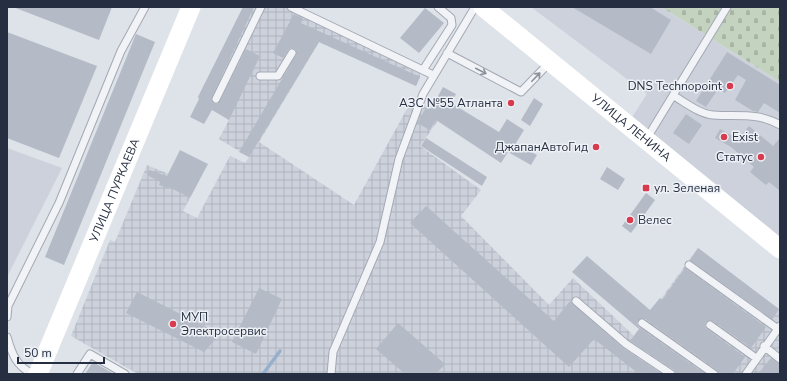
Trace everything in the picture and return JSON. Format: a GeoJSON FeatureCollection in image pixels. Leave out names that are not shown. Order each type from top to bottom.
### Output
{"type":"FeatureCollection","features":[{"type":"Feature","properties":{"kind":"main road","name":"УЛИЦА ПУРКАЕВА"},"geometry":{"type":"LineString","coordinates":[[38,374],[191,7]]}},
{"type":"Feature","properties":{"kind":"main road","name":"УЛИЦА ЛЕНИНА"},"geometry":{"type":"LineString","coordinates":[[483,7],[780,248]]}},
{"type":"Feature","properties":{"kind":"lane"},"geometry":{"type":"LineString","coordinates":[[7,317],[8,306],[59,203],[121,51],[145,7]]}},
{"type":"Feature","properties":{"kind":"lane"},"geometry":{"type":"LineString","coordinates":[[216,99],[260,7]]}},
{"type":"Feature","properties":{"kind":"lane"},"geometry":{"type":"LineString","coordinates":[[291,7],[433,75]]}},
{"type":"Feature","properties":{"kind":"lane"},"geometry":{"type":"LineString","coordinates":[[423,70],[452,25],[451,18],[438,7]]}},
{"type":"Feature","properties":{"kind":"lane"},"geometry":{"type":"LineString","coordinates":[[331,374],[333,352],[380,242],[399,159],[426,87],[475,7]]}},
{"type":"Feature","properties":{"kind":"lane"},"geometry":{"type":"LineString","coordinates":[[646,140],[727,7]]}},
{"type":"Feature","properties":{"kind":"lane"},"geometry":{"type":"LineString","coordinates":[[260,76],[278,76],[292,53]]}},
{"type":"Feature","properties":{"kind":"lane"},"geometry":{"type":"LineString","coordinates":[[447,53],[521,92],[550,62]]}},
{"type":"Feature","properties":{"kind":"lane"},"geometry":{"type":"LineString","coordinates":[[674,96],[703,113],[713,115],[766,118],[780,125]]}},
{"type":"Feature","properties":{"kind":"lane"},"geometry":{"type":"LineString","coordinates":[[689,265],[779,328],[764,346],[746,374]]}},
{"type":"Feature","properties":{"kind":"lane"},"geometry":{"type":"LineString","coordinates":[[576,301],[626,344],[671,374]]}},
{"type":"Feature","properties":{"kind":"lane"},"geometry":{"type":"LineString","coordinates":[[642,323],[714,374]]}},
{"type":"Feature","properties":{"kind":"lane"},"geometry":{"type":"LineString","coordinates":[[710,325],[756,358]]}},
{"type":"Feature","properties":{"kind":"lane"},"geometry":{"type":"LineString","coordinates":[[7,337],[14,358],[24,370],[33,374]]}},
{"type":"Feature","properties":{"kind":"lane"},"geometry":{"type":"LineString","coordinates":[[764,346],[780,359]]}},
{"type":"Feature","properties":{"kind":"lane"},"geometry":{"type":"LineString","coordinates":[[77,374],[93,352],[125,374]]}},
{"type":"Feature","properties":{"kind":"shaded area"},"geometry":{"type":"Polygon","coordinates":[[[243,7],[299,7],[419,65],[420,77],[416,86],[319,42],[259,142],[354,205],[413,98],[442,115],[420,146],[481,190],[461,216],[549,305],[573,278],[634,336],[698,248],[780,310],[780,374],[138,374],[71,336],[110,240],[115,242],[147,165],[183,180],[178,191],[190,198],[183,211],[197,218],[230,156],[245,163],[249,157],[219,139],[229,120],[198,97],[243,7]]]}},
{"type":"Feature","properties":{"kind":"shaded area"},"geometry":{"type":"Polygon","coordinates":[[[531,7],[661,7],[780,82],[780,251],[625,128],[647,94],[531,7]]]}},
{"type":"Feature","properties":{"kind":"shaded area"},"geometry":{"type":"Polygon","coordinates":[[[7,148],[62,168],[7,277],[7,148]]]}},
{"type":"Feature","properties":{"kind":"green space"},"geometry":{"type":"Polygon","coordinates":[[[661,7],[780,7],[780,82],[671,13],[661,7]]]}},
{"type":"Feature","properties":{"kind":"building"},"geometry":{"type":"Polygon","coordinates":[[[13,7],[112,7],[99,40],[13,7]]]}},
{"type":"Feature","properties":{"kind":"building"},"geometry":{"type":"Polygon","coordinates":[[[243,7],[254,7],[212,97],[212,102],[217,104],[220,101],[246,49],[260,56],[229,120],[212,110],[204,124],[190,117],[199,99],[198,97],[243,7]]]}},
{"type":"Feature","properties":{"kind":"building"},"geometry":{"type":"Polygon","coordinates":[[[572,7],[650,7],[671,20],[651,54],[572,7]]]}},
{"type":"Feature","properties":{"kind":"building"},"geometry":{"type":"Polygon","coordinates":[[[425,8],[444,23],[419,53],[400,38],[425,8]]]}},
{"type":"Feature","properties":{"kind":"building"},"geometry":{"type":"Polygon","coordinates":[[[294,14],[303,18],[301,23],[420,77],[416,86],[319,42],[249,157],[239,152],[296,55],[296,50],[292,48],[288,50],[283,58],[273,53],[294,14]]]}},
{"type":"Feature","properties":{"kind":"building"},"geometry":{"type":"Polygon","coordinates":[[[7,32],[97,66],[59,158],[7,138],[7,32]]]}},
{"type":"Feature","properties":{"kind":"building"},"geometry":{"type":"Polygon","coordinates":[[[136,34],[155,42],[64,265],[45,257],[136,34]]]}},
{"type":"Feature","properties":{"kind":"building"},"geometry":{"type":"Polygon","coordinates":[[[727,52],[780,85],[780,113],[764,103],[758,112],[753,111],[735,100],[746,80],[738,75],[725,93],[718,89],[706,107],[696,101],[727,52]]]}},
{"type":"Feature","properties":{"kind":"building"},"geometry":{"type":"Polygon","coordinates":[[[443,87],[456,94],[451,103],[499,132],[507,119],[524,130],[516,143],[537,155],[531,165],[508,152],[501,163],[436,120],[430,130],[417,123],[427,106],[431,109],[443,87]]]}},
{"type":"Feature","properties":{"kind":"building"},"geometry":{"type":"Polygon","coordinates":[[[534,98],[543,104],[530,126],[521,120],[534,98]]]}},
{"type":"Feature","properties":{"kind":"building"},"geometry":{"type":"Polygon","coordinates":[[[686,114],[702,125],[689,144],[673,133],[686,114]]]}},
{"type":"Feature","properties":{"kind":"building","name":"Статус"},"geometry":{"type":"Polygon","coordinates":[[[749,126],[773,146],[780,138],[780,191],[769,182],[766,185],[750,172],[754,167],[731,147],[715,138],[720,129],[738,139],[749,126]]]}},
{"type":"Feature","properties":{"kind":"building"},"geometry":{"type":"Polygon","coordinates":[[[426,138],[487,177],[482,186],[421,146],[426,138]]]}},
{"type":"Feature","properties":{"kind":"building"},"geometry":{"type":"Polygon","coordinates":[[[180,150],[208,164],[190,198],[169,187],[159,185],[160,182],[147,175],[149,170],[167,176],[180,150]]]}},
{"type":"Feature","properties":{"kind":"building"},"geometry":{"type":"Polygon","coordinates":[[[607,167],[625,179],[618,190],[600,179],[607,167]]]}},
{"type":"Feature","properties":{"kind":"building"},"geometry":{"type":"Polygon","coordinates":[[[646,193],[655,200],[631,233],[622,226],[646,193]]]}},
{"type":"Feature","properties":{"kind":"building"},"geometry":{"type":"Polygon","coordinates":[[[426,206],[554,321],[570,301],[623,348],[662,374],[639,374],[594,339],[569,367],[410,223],[426,206]]]}},
{"type":"Feature","properties":{"kind":"building"},"geometry":{"type":"Polygon","coordinates":[[[698,248],[779,309],[774,317],[772,319],[690,260],[698,248]]]}},
{"type":"Feature","properties":{"kind":"building"},"geometry":{"type":"Polygon","coordinates":[[[587,256],[650,310],[660,298],[662,300],[685,268],[766,327],[751,348],[713,321],[706,322],[705,325],[707,329],[745,357],[733,374],[719,374],[717,370],[645,319],[640,319],[637,323],[639,327],[705,374],[676,374],[674,370],[630,341],[639,329],[572,272],[587,256]]]}},
{"type":"Feature","properties":{"kind":"building"},"geometry":{"type":"Polygon","coordinates":[[[259,288],[282,299],[256,354],[232,342],[259,288]]]}},
{"type":"Feature","properties":{"kind":"building","name":"МУП Электросервис"},"geometry":{"type":"Polygon","coordinates":[[[137,292],[220,334],[204,352],[126,313],[137,292]]]}},
{"type":"Feature","properties":{"kind":"building"},"geometry":{"type":"Polygon","coordinates":[[[398,323],[445,364],[436,374],[405,374],[376,349],[398,323]]]}},
{"type":"Feature","properties":{"kind":"building"},"geometry":{"type":"Polygon","coordinates":[[[771,358],[780,364],[780,374],[758,374],[771,358]]]}},
{"type":"Feature","properties":{"kind":"building"},"geometry":{"type":"Polygon","coordinates":[[[93,362],[114,374],[85,374],[93,362]]]}},
{"type":"Feature","properties":{"kind":"waterway"},"geometry":{"type":"LineString","coordinates":[[263,374],[280,351]]}},
{"type":"Feature","properties":{"kind":"place","name":"DNS Technopoint"},"geometry":{"type":"Point","coordinates":[730,86]}},
{"type":"Feature","properties":{"kind":"place","name":"АЗС №55 Атланта"},"geometry":{"type":"Point","coordinates":[511,103]}},
{"type":"Feature","properties":{"kind":"place","name":"Exist"},"geometry":{"type":"Point","coordinates":[724,137]}},
{"type":"Feature","properties":{"kind":"place","name":"ДжапанАвтоГид"},"geometry":{"type":"Point","coordinates":[596,147]}},
{"type":"Feature","properties":{"kind":"place","name":"Статус"},"geometry":{"type":"Point","coordinates":[761,157]}},
{"type":"Feature","properties":{"kind":"place","name":"ул. Зеленая"},"geometry":{"type":"Point","coordinates":[646,188]}},
{"type":"Feature","properties":{"kind":"place","name":"Велес"},"geometry":{"type":"Point","coordinates":[630,220]}},
{"type":"Feature","properties":{"kind":"place","name":"МУП Электросервис"},"geometry":{"type":"Point","coordinates":[173,324]}}]}
